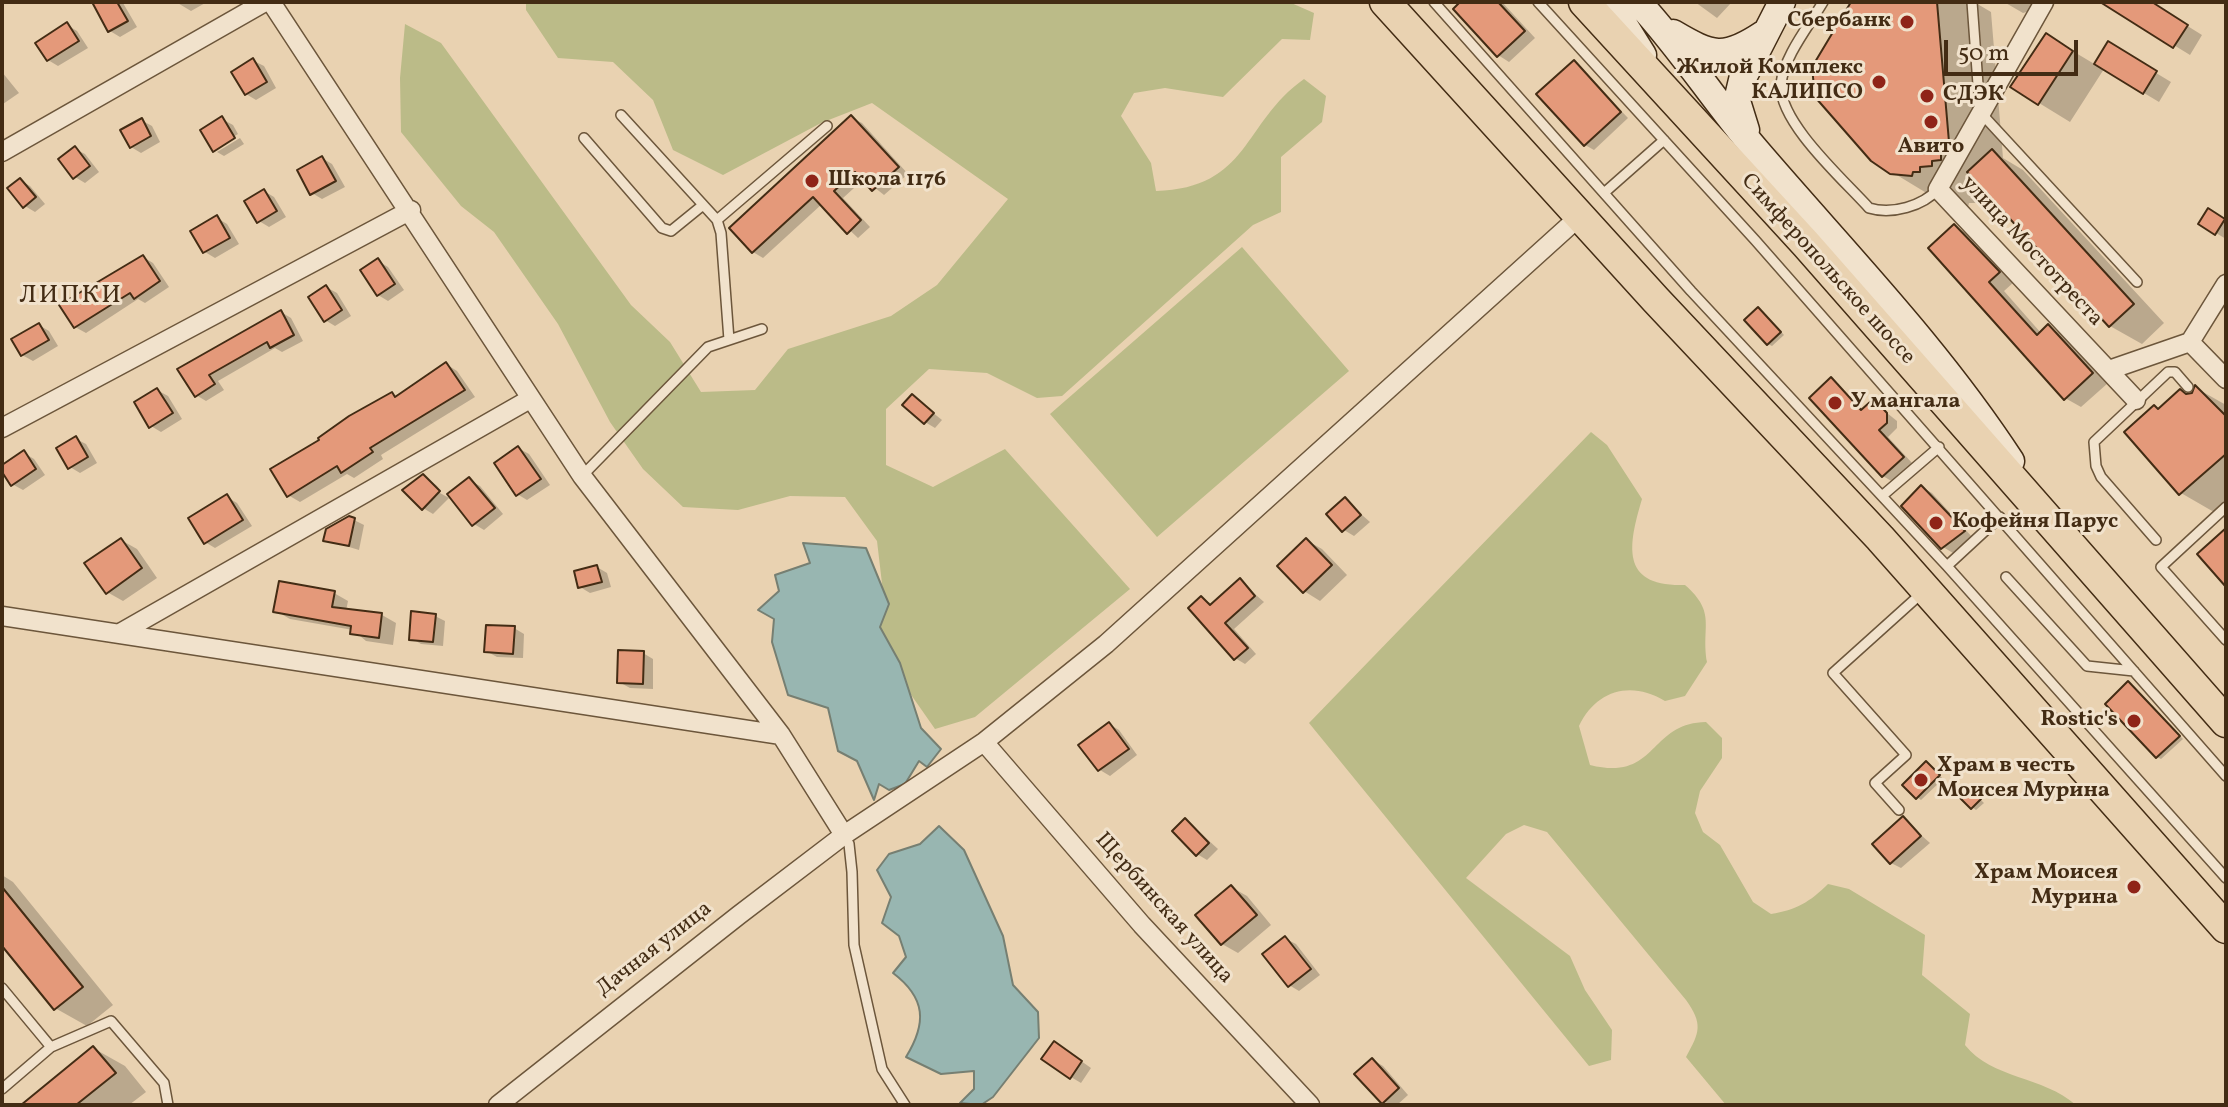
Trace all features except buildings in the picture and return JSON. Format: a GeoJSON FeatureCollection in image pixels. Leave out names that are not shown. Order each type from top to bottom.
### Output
{"type":"FeatureCollection","features":[{"type":"Feature","properties":{"kind":"main road"},"geometry":{"type":"LineString","coordinates":[[1385,2],[1749,400],[1880,538],[2226,928]]}},
{"type":"Feature","properties":{"kind":"main road","name":"Симферопольское шоссе"},"geometry":{"type":"LineString","coordinates":[[1584,2],[1806,244],[2226,722]]}},
{"type":"Feature","properties":{"kind":"main road"},"geometry":{"type":"LineString","coordinates":[[1610,2],[1661,86]]}},
{"type":"Feature","properties":{"kind":"main road"},"geometry":{"type":"LineString","coordinates":[[1639,2],[1754,148],[1948,370],[2048,518]]}},
{"type":"Feature","properties":{"kind":"main road"},"geometry":{"type":"LineString","coordinates":[[1754,148],[1737,101],[1742,80],[1776,4]]}},
{"type":"Feature","properties":{"kind":"main road"},"geometry":{"type":"LineString","coordinates":[[1660,25],[1703,51],[1722,53],[1738,51],[1763,34]]}},
{"type":"Feature","properties":{"kind":"street"},"geometry":{"type":"LineString","coordinates":[[2,152],[268,2],[411,210],[582,476],[781,735],[844,835]]}},
{"type":"Feature","properties":{"kind":"street","name":"улица Мостотреста"},"geometry":{"type":"LineString","coordinates":[[2044,2],[1938,189],[2136,400]]}},
{"type":"Feature","properties":{"kind":"street"},"geometry":{"type":"LineString","coordinates":[[2,428],[411,210]]}},
{"type":"Feature","properties":{"kind":"street","name":"Дачная улица"},"geometry":{"type":"LineString","coordinates":[[498,1105],[844,835],[984,742],[1106,644],[1580,216]]}},
{"type":"Feature","properties":{"kind":"street"},"geometry":{"type":"LineString","coordinates":[[2109,370],[2190,342],[2226,284]]}},
{"type":"Feature","properties":{"kind":"street"},"geometry":{"type":"LineString","coordinates":[[2190,342],[2226,379]]}},
{"type":"Feature","properties":{"kind":"street"},"geometry":{"type":"LineString","coordinates":[[120,633],[530,399]]}},
{"type":"Feature","properties":{"kind":"street"},"geometry":{"type":"LineString","coordinates":[[2,616],[781,735]]}},
{"type":"Feature","properties":{"kind":"street","name":"Щербинская улица"},"geometry":{"type":"LineString","coordinates":[[984,742],[1142,925],[1310,1105]]}},
{"type":"Feature","properties":{"kind":"lane"},"geometry":{"type":"LineString","coordinates":[[1434,2],[2226,878]]}},
{"type":"Feature","properties":{"kind":"lane"},"geometry":{"type":"LineString","coordinates":[[1538,2],[1939,447],[2226,776]]}},
{"type":"Feature","properties":{"kind":"lane"},"geometry":{"type":"LineString","coordinates":[[1823,2],[1785,67],[1782,95],[1795,124],[1869,208],[1908,207],[1927,202],[1938,189]]}},
{"type":"Feature","properties":{"kind":"lane"},"geometry":{"type":"LineString","coordinates":[[1972,2],[1980,112],[2137,282]]}},
{"type":"Feature","properties":{"kind":"lane"},"geometry":{"type":"LineString","coordinates":[[621,115],[717,220],[721,233],[729,340]]}},
{"type":"Feature","properties":{"kind":"lane"},"geometry":{"type":"LineString","coordinates":[[717,220],[827,126]]}},
{"type":"Feature","properties":{"kind":"lane"},"geometry":{"type":"LineString","coordinates":[[584,138],[662,228],[671,231],[703,205]]}},
{"type":"Feature","properties":{"kind":"lane"},"geometry":{"type":"LineString","coordinates":[[1604,193],[1664,140]]}},
{"type":"Feature","properties":{"kind":"lane"},"geometry":{"type":"LineString","coordinates":[[582,476],[708,347],[762,329]]}},
{"type":"Feature","properties":{"kind":"lane"},"geometry":{"type":"LineString","coordinates":[[2156,540],[2101,477],[2093,450],[2099,435],[2172,371],[2188,387]]}},
{"type":"Feature","properties":{"kind":"lane"},"geometry":{"type":"LineString","coordinates":[[1882,496],[1939,447]]}},
{"type":"Feature","properties":{"kind":"lane"},"geometry":{"type":"LineString","coordinates":[[2226,507],[2161,567],[2226,640]]}},
{"type":"Feature","properties":{"kind":"lane"},"geometry":{"type":"LineString","coordinates":[[1947,566],[2000,517]]}},
{"type":"Feature","properties":{"kind":"lane"},"geometry":{"type":"LineString","coordinates":[[2006,577],[2087,666],[2134,671]]}},
{"type":"Feature","properties":{"kind":"lane"},"geometry":{"type":"LineString","coordinates":[[1899,810],[1875,783],[1906,755],[1833,673],[1926,590]]}},
{"type":"Feature","properties":{"kind":"lane"},"geometry":{"type":"LineString","coordinates":[[844,835],[849,844],[857,961],[882,1069],[905,1105]]}},
{"type":"Feature","properties":{"kind":"lane"},"geometry":{"type":"LineString","coordinates":[[2,988],[51,1047]]}},
{"type":"Feature","properties":{"kind":"lane"},"geometry":{"type":"LineString","coordinates":[[2,1089],[51,1047],[111,1021],[164,1083],[168,1105]]}},
{"type":"Feature","properties":{"kind":"green space"},"geometry":{"type":"Polygon","coordinates":[[[526,2],[1289,2],[1314,13],[1310,40],[1282,39],[1223,97],[1165,88],[1134,93],[1121,116],[1151,163],[1156,191],[1187,187],[1210,178],[1228,166],[1284,96],[1304,79],[1326,96],[1322,122],[1281,157],[1281,212],[1253,225],[1062,396],[1037,398],[987,373],[929,369],[886,409],[886,465],[933,487],[1005,449],[1130,589],[975,717],[935,729],[893,669],[869,620],[883,592],[877,541],[845,497],[790,496],[738,510],[683,507],[643,469],[610,422],[558,324],[494,232],[461,206],[401,132],[400,78],[405,24],[441,43],[631,305],[670,342],[701,392],[755,390],[788,349],[891,316],[937,285],[1008,199],[872,103],[821,123],[723,175],[673,150],[653,100],[613,62],[558,58],[526,10],[526,2]]]}},
{"type":"Feature","properties":{"kind":"green space"},"geometry":{"type":"Polygon","coordinates":[[[1242,247],[1349,371],[1157,537],[1050,414],[1242,247]]]}},
{"type":"Feature","properties":{"kind":"green space"},"geometry":{"type":"Polygon","coordinates":[[[1591,432],[1607,445],[1642,499],[1632,547],[1639,571],[1649,579],[1664,584],[1685,585],[1701,604],[1706,620],[1707,662],[1685,696],[1665,701],[1640,691],[1627,690],[1616,692],[1595,704],[1579,726],[1590,765],[1612,768],[1629,766],[1673,732],[1687,725],[1706,722],[1722,738],[1722,758],[1700,791],[1695,813],[1703,832],[1720,845],[1753,902],[1771,914],[1780,912],[1802,904],[1828,884],[1849,889],[1925,935],[1922,975],[1970,1014],[1965,1045],[1989,1065],[2049,1088],[2076,1105],[1726,1105],[1686,1057],[1698,1028],[1686,1000],[1547,832],[1524,825],[1506,834],[1466,878],[1570,956],[1585,990],[1612,1030],[1611,1060],[1589,1066],[1309,723],[1591,432]]]}},
{"type":"Feature","properties":{"kind":"water"},"geometry":{"type":"Polygon","coordinates":[[[803,543],[866,548],[889,604],[880,627],[900,663],[921,728],[941,749],[927,767],[919,761],[905,784],[889,790],[879,784],[874,800],[857,761],[838,751],[828,708],[788,695],[772,642],[774,619],[758,610],[779,591],[775,575],[810,563],[803,543]]]}},
{"type":"Feature","properties":{"kind":"water"},"geometry":{"type":"Polygon","coordinates":[[[939,826],[964,850],[1003,936],[1013,985],[1038,1012],[1039,1038],[993,1097],[981,1105],[960,1103],[974,1089],[974,1071],[941,1074],[906,1057],[917,1033],[920,1012],[912,992],[893,973],[906,957],[899,936],[882,923],[891,897],[877,870],[889,854],[920,844],[939,826]]]}},
{"type":"Feature","properties":{"kind":"place","name":"Сбербанк"},"geometry":{"type":"Point","coordinates":[1907,22]}},
{"type":"Feature","properties":{"kind":"place","name":"Жилой Комплекс КАЛИПСО"},"geometry":{"type":"Point","coordinates":[1879,82]}},
{"type":"Feature","properties":{"kind":"place","name":"СДЭК"},"geometry":{"type":"Point","coordinates":[1927,96]}},
{"type":"Feature","properties":{"kind":"place","name":"Авито"},"geometry":{"type":"Point","coordinates":[1931,122]}},
{"type":"Feature","properties":{"kind":"place","name":"Школа 1176"},"geometry":{"type":"Point","coordinates":[812,181]}},
{"type":"Feature","properties":{"kind":"place","name":"У мангала"},"geometry":{"type":"Point","coordinates":[1835,403]}},
{"type":"Feature","properties":{"kind":"place","name":"Кофейня Парус"},"geometry":{"type":"Point","coordinates":[1936,523]}},
{"type":"Feature","properties":{"kind":"place","name":"Rostic's"},"geometry":{"type":"Point","coordinates":[2134,721]}},
{"type":"Feature","properties":{"kind":"place","name":"Храм в честь Моисея Мурина"},"geometry":{"type":"Point","coordinates":[1921,780]}},
{"type":"Feature","properties":{"kind":"place","name":"Храм Моисея Мурина"},"geometry":{"type":"Point","coordinates":[2134,887]}},
{"type":"Feature","properties":{"kind":"district","name":"ЛИПКИ"},"geometry":{"type":"Point","coordinates":[71,297]}}]}
